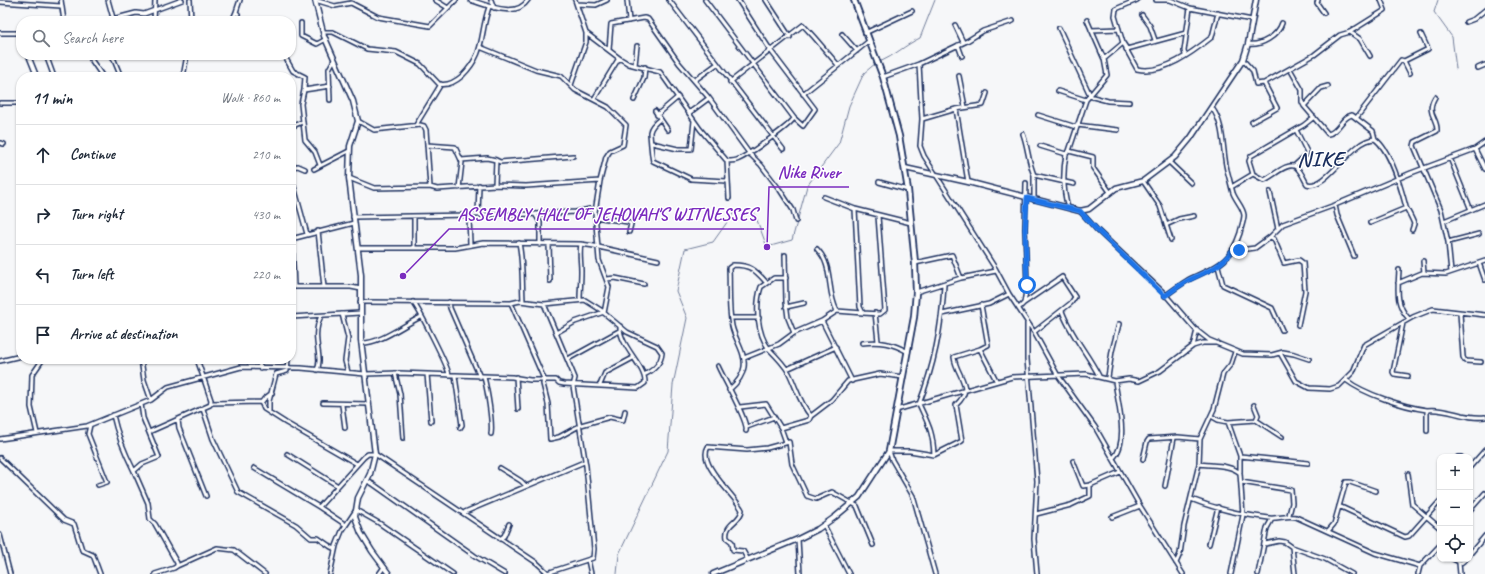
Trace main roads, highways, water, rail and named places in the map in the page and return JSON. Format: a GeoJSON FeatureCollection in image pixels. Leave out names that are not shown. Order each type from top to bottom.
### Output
{"type":"FeatureCollection","features":[{"type":"Feature","properties":{"kind":"main road"},"geometry":{"type":"LineString","coordinates":[[854,0],[882,74],[899,136],[905,168],[911,224],[916,292],[914,317],[889,451]]}},
{"type":"Feature","properties":{"kind":"waterway"},"geometry":{"type":"LineString","coordinates":[[879,62],[920,38],[935,0]]}},
{"type":"Feature","properties":{"kind":"waterway"},"geometry":{"type":"LineString","coordinates":[[1438,0],[1434,12],[1452,37],[1456,69]]}},
{"type":"Feature","properties":{"kind":"waterway"},"geometry":{"type":"LineString","coordinates":[[617,574],[619,554],[668,451],[673,385],[687,318],[676,291],[685,249],[713,242],[735,211],[754,212],[767,247],[792,240],[807,186],[839,143],[849,106],[864,73],[876,63]]}},
{"type":"Feature","properties":{"kind":"place","name":"Nike River"},"geometry":{"type":"Point","coordinates":[767,247]}},
{"type":"Feature","properties":{"kind":"place","name":"ASSEMBLY HALL OF JEHOVAH'S WITNESSES"},"geometry":{"type":"Point","coordinates":[403,276]}},
{"type":"Feature","properties":{"kind":"district","name":"NIKE"},"geometry":{"type":"Point","coordinates":[1321,159]}}]}
